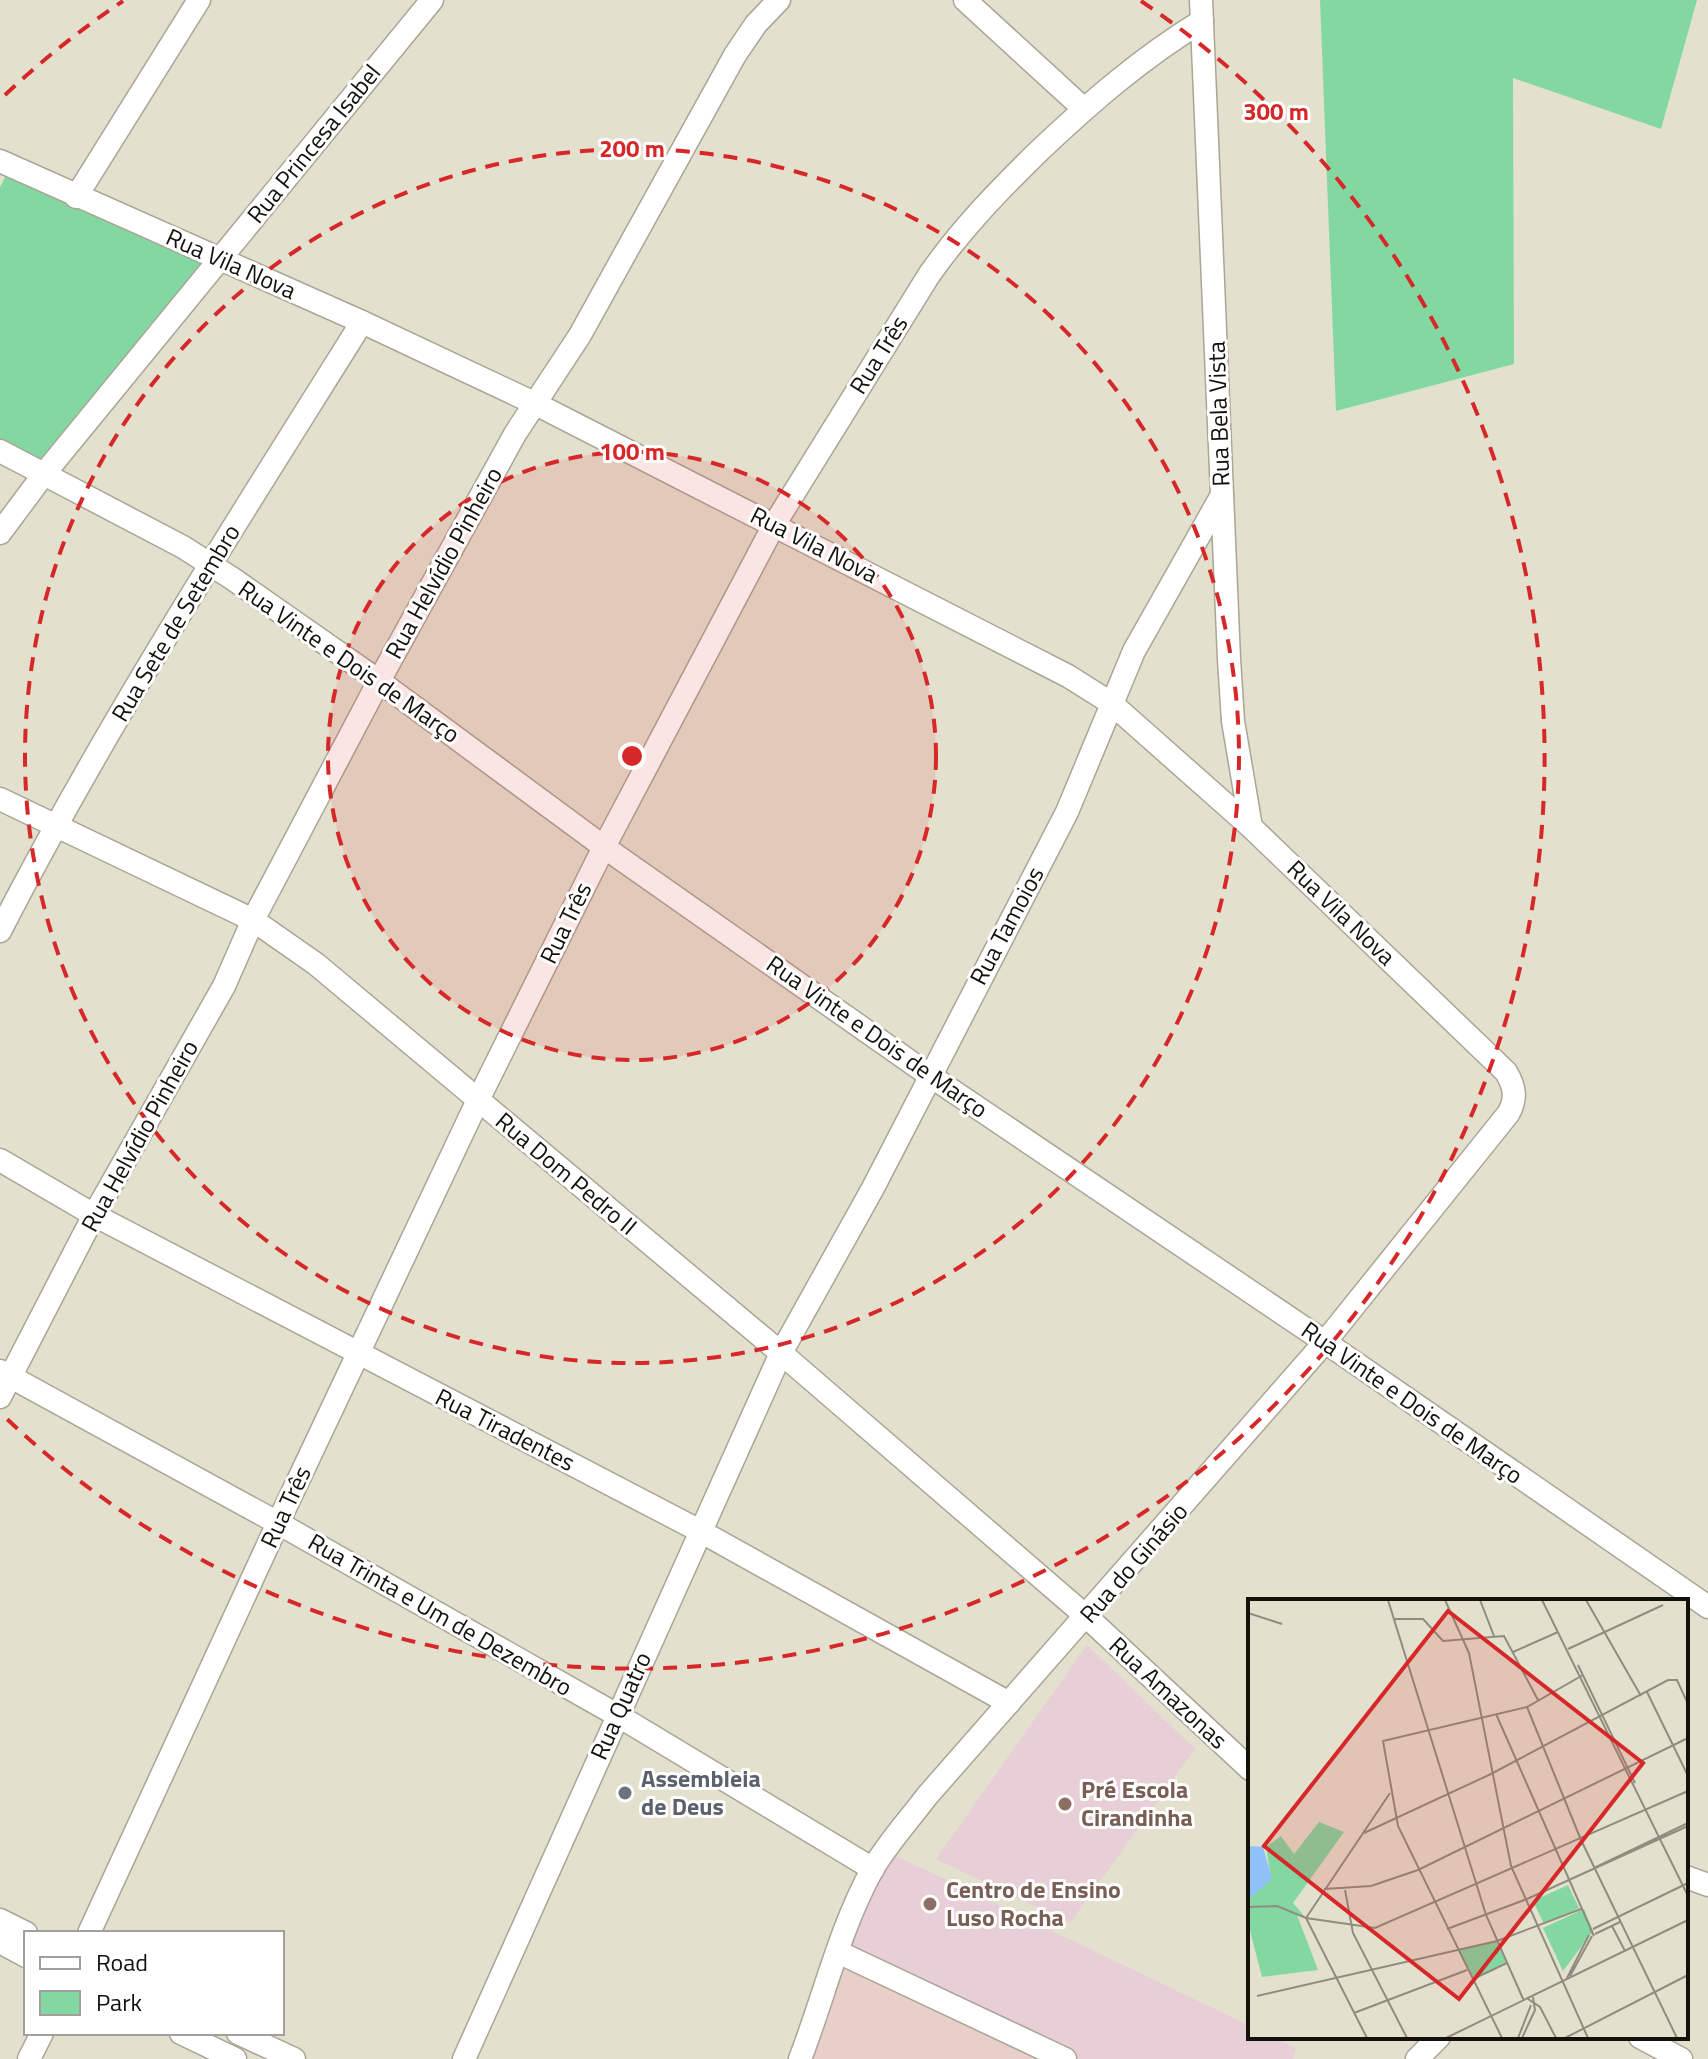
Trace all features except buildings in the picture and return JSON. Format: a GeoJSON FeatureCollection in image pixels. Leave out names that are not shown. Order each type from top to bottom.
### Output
{"type":"FeatureCollection","features":[{"type":"Feature","properties":{"kind":"street"},"geometry":{"type":"LineString","coordinates":[[76,197],[199,0]]}},
{"type":"Feature","properties":{"kind":"street","name":"Rua Princesa Isabel"},"geometry":{"type":"LineString","coordinates":[[0,533],[44,474],[432,0]]}},
{"type":"Feature","properties":{"kind":"street","name":"Rua Helvídio Pinheiro"},"geometry":{"type":"LineString","coordinates":[[0,1397],[5,1374],[224,986],[253,920],[379,681],[534,403],[580,335],[735,55],[756,24],[779,0]]}},
{"type":"Feature","properties":{"kind":"street"},"geometry":{"type":"LineString","coordinates":[[965,0],[1084,109]]}},
{"type":"Feature","properties":{"kind":"street","name":"Rua Três"},"geometry":{"type":"LineString","coordinates":[[90,1931],[478,1100],[604,847],[774,525],[957,235],[1084,109],[1201,11]]}},
{"type":"Feature","properties":{"kind":"street","name":"Rua Bela Vista"},"geometry":{"type":"LineString","coordinates":[[1201,11],[1229,659],[1244,821]]}},
{"type":"Feature","properties":{"kind":"street"},"geometry":{"type":"LineString","coordinates":[[0,187],[5,164]]}},
{"type":"Feature","properties":{"kind":"street","name":"Rua Vila Nova"},"geometry":{"type":"LineString","coordinates":[[5,164],[362,322],[534,403],[1015,647],[1111,703],[1244,821],[1506,1072],[1515,1093]]}},
{"type":"Feature","properties":{"kind":"street","name":"Rua Sete de Setembro"},"geometry":{"type":"LineString","coordinates":[[0,931],[55,825],[210,564],[362,322]]}},
{"type":"Feature","properties":{"kind":"street","name":"Rua Vinte e Dois de Março"},"geometry":{"type":"LineString","coordinates":[[0,451],[210,564],[379,681],[604,847],[929,1075],[1325,1342],[1708,1607]]}},
{"type":"Feature","properties":{"kind":"street","name":"Rua Tamoios"},"geometry":{"type":"LineString","coordinates":[[781,1353],[873,1188],[1067,812],[1134,651],[1222,495]]}},
{"type":"Feature","properties":{"kind":"street","name":"Rua Dom Pedro II"},"geometry":{"type":"LineString","coordinates":[[0,799],[253,920],[316,964],[781,1353],[1087,1617]]}},
{"type":"Feature","properties":{"kind":"street","name":"Rua do Ginásio"},"geometry":{"type":"LineString","coordinates":[[800,2059],[838,1952],[873,1869],[927,1796],[1325,1342],[1508,1114],[1515,1093]]}},
{"type":"Feature","properties":{"kind":"street","name":"Rua Tiradentes"},"geometry":{"type":"LineString","coordinates":[[0,1160],[94,1215],[358,1355],[700,1531],[1009,1703]]}},
{"type":"Feature","properties":{"kind":"street","name":"Rua Quatro"},"geometry":{"type":"LineString","coordinates":[[464,2059],[781,1353]]}},
{"type":"Feature","properties":{"kind":"street","name":"Rua Trinta e Um de Dezembro"},"geometry":{"type":"LineString","coordinates":[[5,1374],[278,1523],[617,1715],[873,1869]]}},
{"type":"Feature","properties":{"kind":"street","name":"Rua Amazonas"},"geometry":{"type":"LineString","coordinates":[[1087,1617],[1248,1767]]}},
{"type":"Feature","properties":{"kind":"street"},"geometry":{"type":"LineString","coordinates":[[1688,1878],[1708,1885]]}},
{"type":"Feature","properties":{"kind":"street"},"geometry":{"type":"LineString","coordinates":[[0,1920],[24,1932]]}},
{"type":"Feature","properties":{"kind":"street"},"geometry":{"type":"LineString","coordinates":[[0,1942],[24,1955]]}},
{"type":"Feature","properties":{"kind":"street"},"geometry":{"type":"LineString","coordinates":[[838,1952],[1065,2059]]}},
{"type":"Feature","properties":{"kind":"street"},"geometry":{"type":"LineString","coordinates":[[29,2059],[41,2035]]}},
{"type":"Feature","properties":{"kind":"street"},"geometry":{"type":"LineString","coordinates":[[185,2035],[235,2059]]}},
{"type":"Feature","properties":{"kind":"street"},"geometry":{"type":"LineString","coordinates":[[242,2035],[294,2059]]}},
{"type":"Feature","properties":{"kind":"street"},"geometry":{"type":"LineString","coordinates":[[1417,2059],[1437,2039]]}},
{"type":"Feature","properties":{"kind":"street"},"geometry":{"type":"LineString","coordinates":[[1644,2039],[1681,2059]]}},
{"type":"Feature","properties":{"kind":"shaded area","name":"Pré Escola Cirandinha"},"geometry":{"type":"Polygon","coordinates":[[[1087,1645],[1195,1749],[1070,1923],[936,1859],[1087,1645]]]}},
{"type":"Feature","properties":{"kind":"shaded area","name":"Centro de Ensino Luso Rocha"},"geometry":{"type":"Polygon","coordinates":[[[886,1851],[1248,2025],[1248,2039],[1277,2039],[1296,2048],[1293,2059],[1051,2059],[840,1958],[886,1851]]]}},
{"type":"Feature","properties":{"kind":"shaded area"},"geometry":{"type":"Polygon","coordinates":[[[840,1958],[1052,2059],[801,2059],[840,1958]]]}},
{"type":"Feature","properties":{"kind":"green space"},"geometry":{"type":"Polygon","coordinates":[[[1320,0],[1697,0],[1661,129],[1513,78],[1514,364],[1336,411],[1320,0]]]}},
{"type":"Feature","properties":{"kind":"green space"},"geometry":{"type":"Polygon","coordinates":[[[11,166],[221,259],[44,474],[0,451],[0,187],[11,166]]]}},
{"type":"Feature","properties":{"kind":"place","name":"Assembleia de Deus"},"geometry":{"type":"Point","coordinates":[625,1793]}},
{"type":"Feature","properties":{"kind":"place","name":"Pré Escola Cirandinha"},"geometry":{"type":"Point","coordinates":[1065,1804]}},
{"type":"Feature","properties":{"kind":"place","name":"Centro de Ensino Luso Rocha"},"geometry":{"type":"Point","coordinates":[930,1904]}}]}
